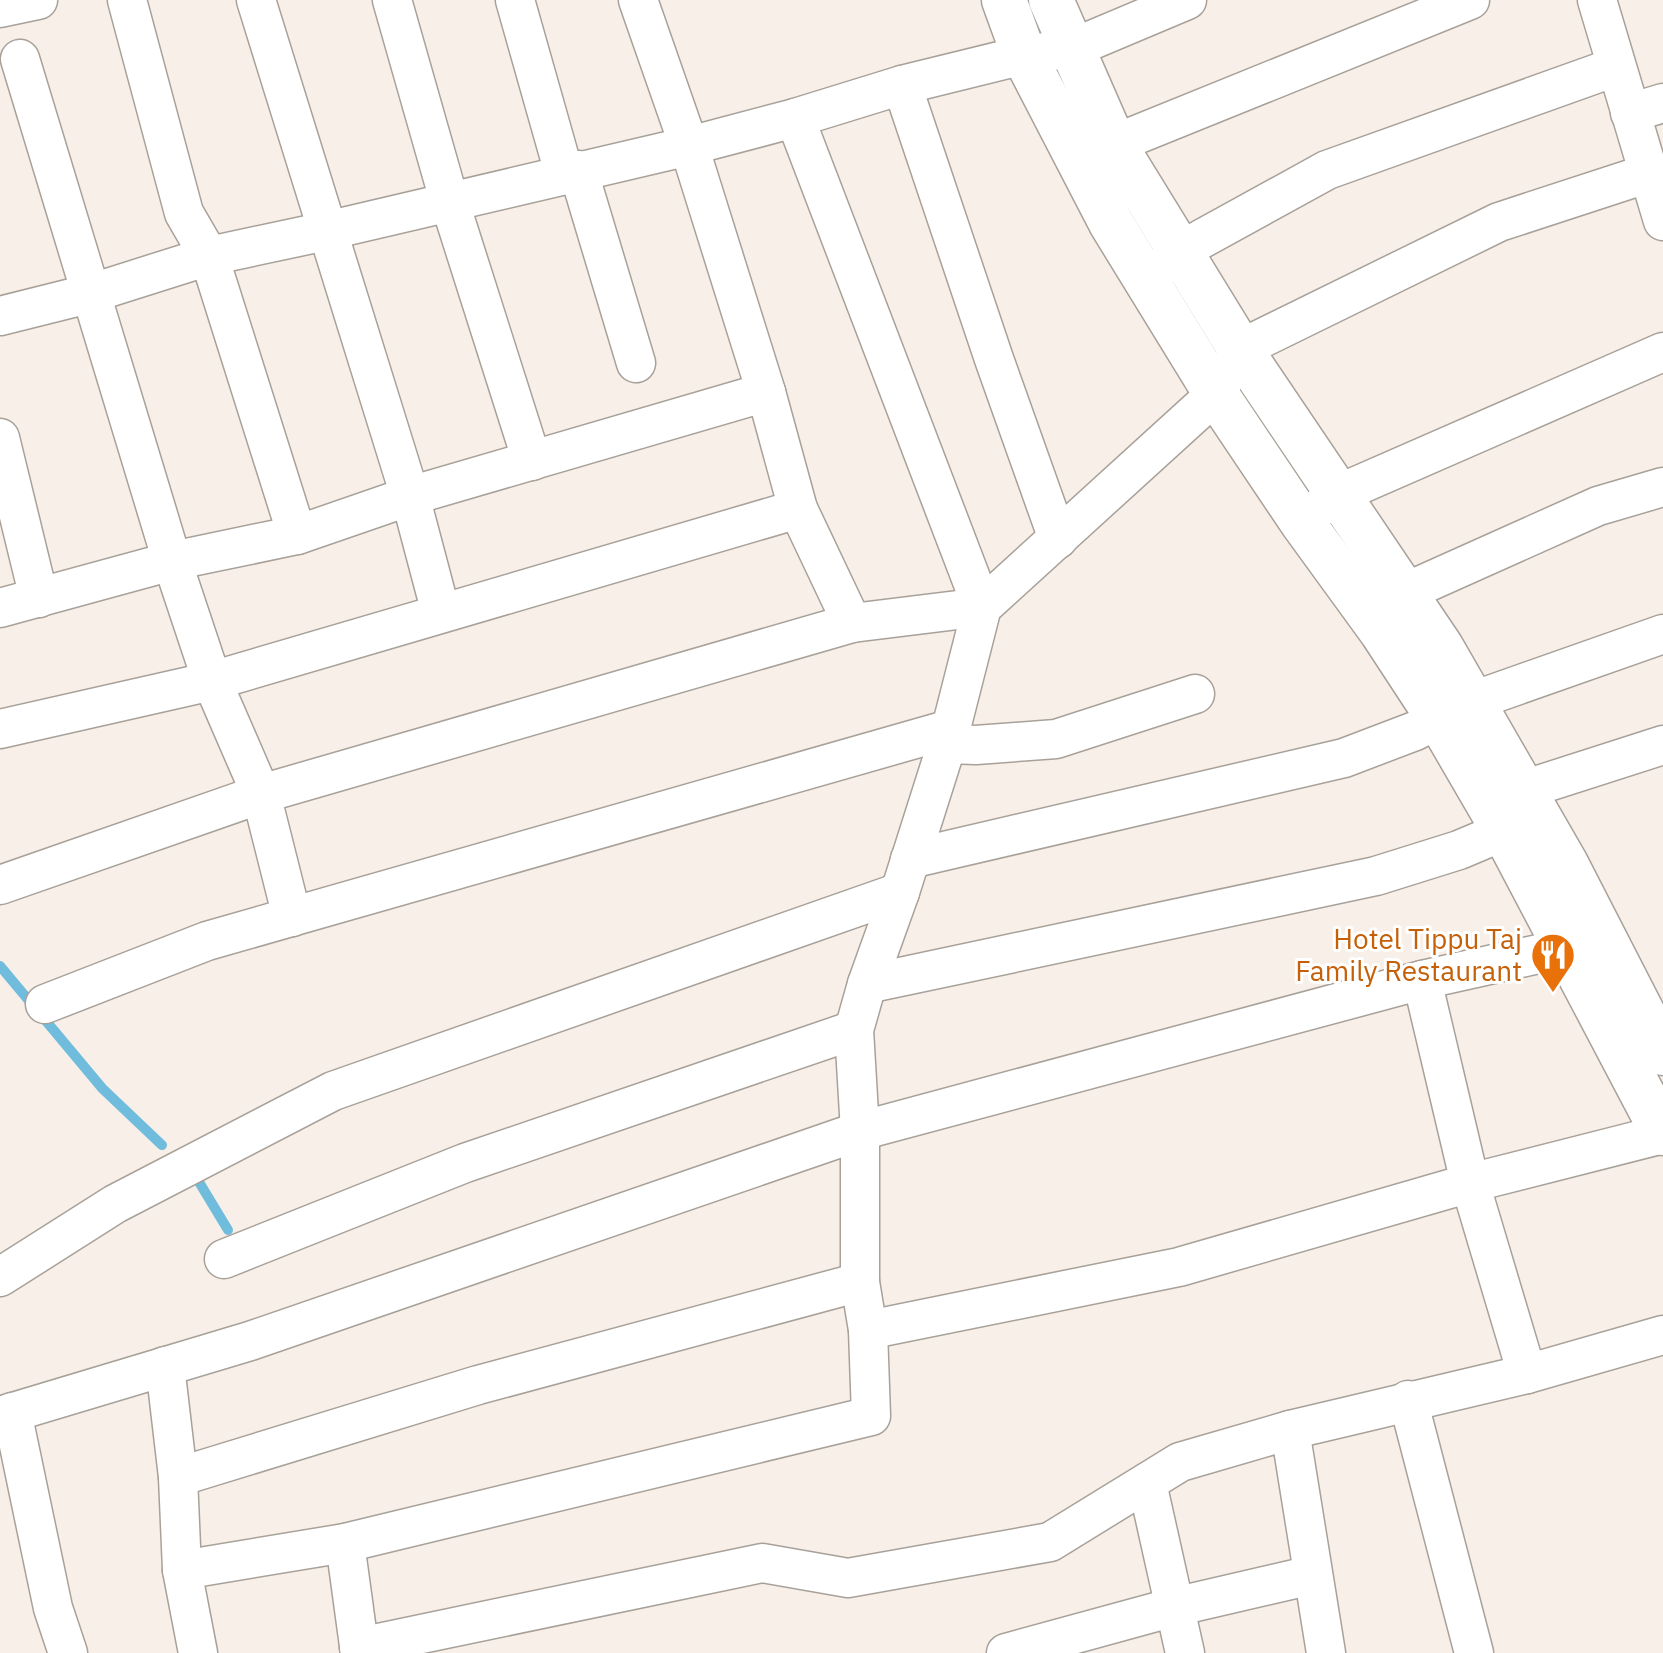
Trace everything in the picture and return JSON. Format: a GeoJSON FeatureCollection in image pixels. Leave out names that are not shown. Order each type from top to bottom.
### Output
{"type":"FeatureCollection","features":[{"type":"Feature","properties":{"kind":"main road"},"geometry":{"type":"LineString","coordinates":[[1004,0],[1024,55],[1097,155],[1163,266],[1216,394],[1302,522],[1382,632],[1523,790],[1663,1134]]}},
{"type":"Feature","properties":{"kind":"main road"},"geometry":{"type":"LineString","coordinates":[[1051,0],[1073,48],[1097,155]]}},
{"type":"Feature","properties":{"kind":"main road"},"geometry":{"type":"LineString","coordinates":[[1163,266],[1240,349],[1441,647],[1454,710],[1504,831],[1663,1053]]}},
{"type":"Feature","properties":{"kind":"street"},"geometry":{"type":"LineString","coordinates":[[0,8],[38,0]]}},
{"type":"Feature","properties":{"kind":"street"},"geometry":{"type":"LineString","coordinates":[[127,0],[184,213],[209,256],[297,535]]}},
{"type":"Feature","properties":{"kind":"street"},"geometry":{"type":"LineString","coordinates":[[256,0],[410,496],[441,613]]}},
{"type":"Feature","properties":{"kind":"street"},"geometry":{"type":"LineString","coordinates":[[392,0],[449,200],[532,461]]}},
{"type":"Feature","properties":{"kind":"street"},"geometry":{"type":"LineString","coordinates":[[515,0],[636,363]]}},
{"type":"Feature","properties":{"kind":"street"},"geometry":{"type":"LineString","coordinates":[[638,0],[689,146],[766,392],[798,509],[852,623]]}},
{"type":"Feature","properties":{"kind":"street"},"geometry":{"type":"LineString","coordinates":[[0,316],[92,293],[209,256],[689,146],[902,85],[1024,55],[1073,48],[1187,0]]}},
{"type":"Feature","properties":{"kind":"street"},"geometry":{"type":"LineString","coordinates":[[1097,155],[1470,0]]}},
{"type":"Feature","properties":{"kind":"street"},"geometry":{"type":"LineString","coordinates":[[1597,0],[1615,67],[1646,108],[1649,173],[1663,221]]}},
{"type":"Feature","properties":{"kind":"street"},"geometry":{"type":"LineString","coordinates":[[20,59],[172,561],[212,681],[261,794],[292,917]]}},
{"type":"Feature","properties":{"kind":"street"},"geometry":{"type":"LineString","coordinates":[[1163,266],[1327,170],[1615,67]]}},
{"type":"Feature","properties":{"kind":"street"},"geometry":{"type":"LineString","coordinates":[[902,85],[1058,539]]}},
{"type":"Feature","properties":{"kind":"street"},"geometry":{"type":"LineString","coordinates":[[795,118],[982,607]]}},
{"type":"Feature","properties":{"kind":"street"},"geometry":{"type":"LineString","coordinates":[[182,1570],[345,1543],[871,1416],[868,1330],[860,1282],[860,1131],[854,1030],[948,736],[982,607],[1216,394],[1240,349],[1499,222],[1649,173]]}},
{"type":"Feature","properties":{"kind":"street"},"geometry":{"type":"LineString","coordinates":[[1302,522],[1336,495],[1663,352]]}},
{"type":"Feature","properties":{"kind":"street"},"geometry":{"type":"LineString","coordinates":[[0,608],[172,561],[297,535],[410,496],[766,392]]}},
{"type":"Feature","properties":{"kind":"street"},"geometry":{"type":"LineString","coordinates":[[0,438],[39,598]]}},
{"type":"Feature","properties":{"kind":"street"},"geometry":{"type":"LineString","coordinates":[[1382,632],[1406,592],[1598,506],[1663,487]]}},
{"type":"Feature","properties":{"kind":"street"},"geometry":{"type":"LineString","coordinates":[[0,729],[212,681],[798,509]]}},
{"type":"Feature","properties":{"kind":"street"},"geometry":{"type":"LineString","coordinates":[[0,885],[261,794],[852,623],[982,607]]}},
{"type":"Feature","properties":{"kind":"street"},"geometry":{"type":"LineString","coordinates":[[0,1277],[115,1204],[333,1091],[905,876],[1344,758],[1415,731],[1454,710],[1663,634]]}},
{"type":"Feature","properties":{"kind":"street"},"geometry":{"type":"LineString","coordinates":[[45,1004],[207,941],[948,736],[976,745],[1056,739],[1195,694]]}},
{"type":"Feature","properties":{"kind":"street"},"geometry":{"type":"LineString","coordinates":[[867,984],[1376,876],[1459,850],[1504,831],[1523,790],[1663,745]]}},
{"type":"Feature","properties":{"kind":"street"},"geometry":{"type":"LineString","coordinates":[[68,1653],[53,1608],[6,1414],[250,1341],[860,1131],[1422,980],[1583,940]]}},
{"type":"Feature","properties":{"kind":"street"},"geometry":{"type":"LineString","coordinates":[[1422,980],[1470,1183],[1527,1374]]}},
{"type":"Feature","properties":{"kind":"street"},"geometry":{"type":"LineString","coordinates":[[224,1259],[465,1163],[854,1030]]}},
{"type":"Feature","properties":{"kind":"street"},"geometry":{"type":"LineString","coordinates":[[868,1330],[1179,1267],[1470,1183],[1663,1134]]}},
{"type":"Feature","properties":{"kind":"street"},"geometry":{"type":"LineString","coordinates":[[178,1477],[478,1385],[860,1282]]}},
{"type":"Feature","properties":{"kind":"street"},"geometry":{"type":"LineString","coordinates":[[345,1543],[359,1650],[762,1563],[848,1578],[1050,1542],[1180,1462],[1408,1400],[1527,1374],[1663,1335]]}},
{"type":"Feature","properties":{"kind":"street"},"geometry":{"type":"LineString","coordinates":[[165,1366],[178,1477],[182,1570],[198,1653]]}},
{"type":"Feature","properties":{"kind":"street"},"geometry":{"type":"LineString","coordinates":[[1408,1400],[1474,1653]]}},
{"type":"Feature","properties":{"kind":"street"},"geometry":{"type":"LineString","coordinates":[[1290,1430],[1326,1653]]}},
{"type":"Feature","properties":{"kind":"street"},"geometry":{"type":"LineString","coordinates":[[1147,1483],[1185,1653]]}},
{"type":"Feature","properties":{"kind":"street"},"geometry":{"type":"LineString","coordinates":[[1006,1653],[1174,1607],[1312,1575]]}},
{"type":"Feature","properties":{"kind":"waterway"},"geometry":{"type":"LineString","coordinates":[[0,966],[102,1088],[162,1145]]}},
{"type":"Feature","properties":{"kind":"waterway"},"geometry":{"type":"LineString","coordinates":[[196,1177],[228,1230]]}},
{"type":"Feature","properties":{"kind":"place","name":"Hotel Tippu Taj Family Restaurant"},"geometry":{"type":"Point","coordinates":[1553,994]}}]}
